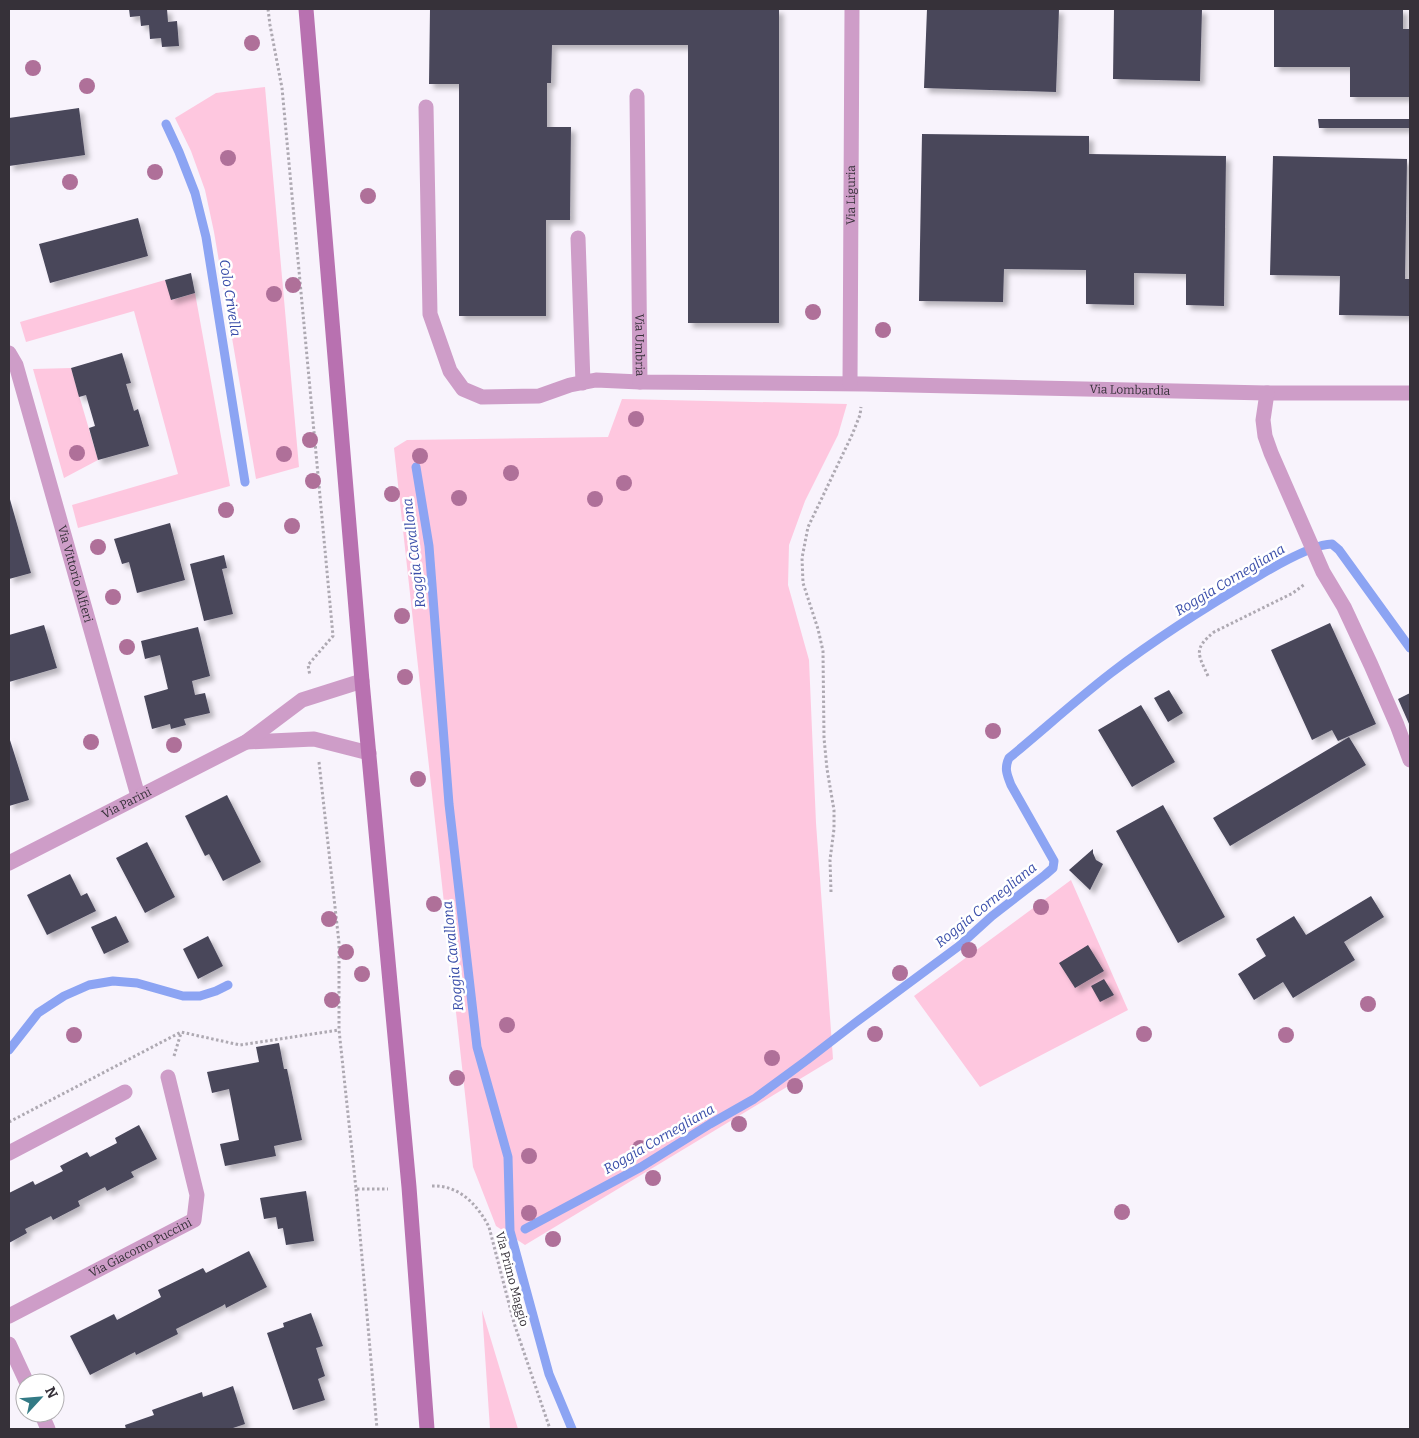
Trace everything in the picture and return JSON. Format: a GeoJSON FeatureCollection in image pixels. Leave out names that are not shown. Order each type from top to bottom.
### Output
{"type":"FeatureCollection","features":[{"type":"Feature","properties":{"kind":"street","name":"Via Liguria"},"geometry":{"type":"LineString","coordinates":[[852,9],[857,384]]}},
{"type":"Feature","properties":{"kind":"street"},"geometry":{"type":"LineString","coordinates":[[306,10],[362,681],[408,1187],[427,1429]]}},
{"type":"Feature","properties":{"kind":"street","name":"Via Umbria"},"geometry":{"type":"LineString","coordinates":[[637,96],[640,382],[857,384]]}},
{"type":"Feature","properties":{"kind":"street"},"geometry":{"type":"LineString","coordinates":[[426,107],[430,314],[450,371],[463,389],[482,397],[539,396],[570,385],[596,380],[640,382]]}},
{"type":"Feature","properties":{"kind":"street"},"geometry":{"type":"LineString","coordinates":[[578,238],[584,383]]}},
{"type":"Feature","properties":{"kind":"street","name":"Via Vittorio Alfieri"},"geometry":{"type":"LineString","coordinates":[[9,353],[16,365],[138,796]]}},
{"type":"Feature","properties":{"kind":"street","name":"Via Lombardia"},"geometry":{"type":"LineString","coordinates":[[857,384],[1410,393]]}},
{"type":"Feature","properties":{"kind":"street"},"geometry":{"type":"LineString","coordinates":[[1267,392],[1263,420],[1265,436],[1271,453],[1323,572],[1356,632],[1397,725],[1410,760]]}},
{"type":"Feature","properties":{"kind":"street","name":"Via Parini"},"geometry":{"type":"LineString","coordinates":[[9,863],[246,742],[302,700],[362,681]]}},
{"type":"Feature","properties":{"kind":"street","name":"Via Parini"},"geometry":{"type":"LineString","coordinates":[[246,742],[317,740],[369,753]]}},
{"type":"Feature","properties":{"kind":"street","name":"Via Giacomo Puccini"},"geometry":{"type":"LineString","coordinates":[[9,1316],[194,1220],[197,1195],[168,1077]]}},
{"type":"Feature","properties":{"kind":"street"},"geometry":{"type":"LineString","coordinates":[[9,1153],[125,1092]]}},
{"type":"Feature","properties":{"kind":"street"},"geometry":{"type":"LineString","coordinates":[[9,1344],[22,1373]]}},
{"type":"Feature","properties":{"kind":"path"},"geometry":{"type":"LineString","coordinates":[[268,9],[282,88],[333,636],[308,665],[313,696]]}},
{"type":"Feature","properties":{"kind":"path"},"geometry":{"type":"LineString","coordinates":[[831,892],[830,860],[834,829],[834,810],[824,738],[824,651],[803,583],[802,558],[808,527],[860,415],[857,384]]}},
{"type":"Feature","properties":{"kind":"path"},"geometry":{"type":"LineString","coordinates":[[1208,676],[1199,650],[1204,640],[1214,632],[1294,593],[1313,574],[1317,556]]}},
{"type":"Feature","properties":{"kind":"path"},"geometry":{"type":"LineString","coordinates":[[317,740],[339,943],[339,1030],[356,1189],[377,1429]]}},
{"type":"Feature","properties":{"kind":"path","name":"Via Primo Maggio"},"geometry":{"type":"LineString","coordinates":[[356,1189],[436,1186],[462,1193],[473,1202],[489,1227],[512,1315],[530,1374],[550,1429]]}},
{"type":"Feature","properties":{"kind":"shaded area"},"geometry":{"type":"Polygon","coordinates":[[[265,87],[299,467],[256,479],[214,232],[205,190],[191,151],[175,118],[216,93],[265,87]]]}},
{"type":"Feature","properties":{"kind":"shaded area"},"geometry":{"type":"Polygon","coordinates":[[[165,280],[172,300],[195,293],[230,486],[78,528],[72,505],[178,474],[134,311],[26,342],[20,322],[165,280]]]}},
{"type":"Feature","properties":{"kind":"shaded area"},"geometry":{"type":"Polygon","coordinates":[[[71,368],[98,460],[64,478],[33,369],[71,368]]]}},
{"type":"Feature","properties":{"kind":"shaded area"},"geometry":{"type":"Polygon","coordinates":[[[622,399],[847,404],[838,435],[805,501],[789,545],[788,585],[809,660],[816,823],[833,1059],[525,1245],[496,1226],[473,1167],[394,448],[407,440],[608,437],[622,399]]]}},
{"type":"Feature","properties":{"kind":"shaded area"},"geometry":{"type":"Polygon","coordinates":[[[1071,880],[1128,1010],[980,1087],[914,996],[1071,880]]]}},
{"type":"Feature","properties":{"kind":"shaded area"},"geometry":{"type":"Polygon","coordinates":[[[482,1310],[518,1429],[490,1429],[482,1310]]]}},
{"type":"Feature","properties":{"kind":"building"},"geometry":{"type":"Polygon","coordinates":[[[129,9],[167,9],[168,22],[177,21],[179,46],[162,47],[161,38],[150,39],[149,25],[141,26],[140,16],[130,17],[129,9]]]}},
{"type":"Feature","properties":{"kind":"building"},"geometry":{"type":"Polygon","coordinates":[[[430,9],[779,9],[779,323],[688,323],[688,45],[552,45],[551,83],[547,83],[547,127],[571,127],[570,220],[546,220],[546,316],[459,316],[459,84],[429,84],[430,9]]]}},
{"type":"Feature","properties":{"kind":"building"},"geometry":{"type":"Polygon","coordinates":[[[927,9],[1059,9],[1056,92],[924,88],[927,9]]]}},
{"type":"Feature","properties":{"kind":"building"},"geometry":{"type":"Polygon","coordinates":[[[1114,9],[1202,9],[1200,81],[1113,79],[1114,9]]]}},
{"type":"Feature","properties":{"kind":"building"},"geometry":{"type":"Polygon","coordinates":[[[1274,9],[1403,9],[1403,29],[1410,29],[1410,97],[1350,97],[1350,67],[1274,67],[1274,9]]]}},
{"type":"Feature","properties":{"kind":"building"},"geometry":{"type":"Polygon","coordinates":[[[79,108],[85,155],[9,166],[9,118],[79,108]]]}},
{"type":"Feature","properties":{"kind":"building"},"geometry":{"type":"Polygon","coordinates":[[[1318,119],[1410,119],[1410,128],[1319,128],[1318,119]]]}},
{"type":"Feature","properties":{"kind":"building"},"geometry":{"type":"Polygon","coordinates":[[[922,134],[1089,136],[1089,154],[1226,156],[1224,306],[1186,305],[1186,274],[1134,273],[1134,305],[1086,304],[1086,270],[1004,269],[1003,302],[919,301],[922,134]]]}},
{"type":"Feature","properties":{"kind":"building"},"geometry":{"type":"Polygon","coordinates":[[[1273,156],[1407,159],[1405,279],[1409,279],[1409,316],[1339,315],[1340,276],[1270,275],[1273,156]]]}},
{"type":"Feature","properties":{"kind":"building"},"geometry":{"type":"Polygon","coordinates":[[[138,218],[148,256],[50,283],[39,244],[138,218]]]}},
{"type":"Feature","properties":{"kind":"building"},"geometry":{"type":"Polygon","coordinates":[[[191,273],[195,293],[171,300],[165,280],[191,273]]]}},
{"type":"Feature","properties":{"kind":"building"},"geometry":{"type":"Polygon","coordinates":[[[122,353],[131,383],[126,384],[134,411],[138,409],[149,446],[98,460],[89,428],[95,426],[86,395],[79,397],[71,368],[122,353]]]}},
{"type":"Feature","properties":{"kind":"building"},"geometry":{"type":"Polygon","coordinates":[[[9,496],[31,573],[9,579],[9,496]]]}},
{"type":"Feature","properties":{"kind":"building"},"geometry":{"type":"Polygon","coordinates":[[[170,523],[185,580],[137,593],[129,562],[122,564],[114,539],[170,523]]]}},
{"type":"Feature","properties":{"kind":"building"},"geometry":{"type":"Polygon","coordinates":[[[224,555],[227,568],[222,569],[233,614],[204,621],[190,564],[224,555]]]}},
{"type":"Feature","properties":{"kind":"building"},"geometry":{"type":"Polygon","coordinates":[[[1330,623],[1376,724],[1338,741],[1332,730],[1312,740],[1271,650],[1330,623]]]}},
{"type":"Feature","properties":{"kind":"building"},"geometry":{"type":"Polygon","coordinates":[[[44,625],[57,668],[9,682],[9,635],[44,625]]]}},
{"type":"Feature","properties":{"kind":"building"},"geometry":{"type":"Polygon","coordinates":[[[198,627],[210,676],[192,681],[195,695],[205,693],[210,713],[184,719],[186,725],[171,729],[170,724],[152,729],[144,696],[168,689],[160,655],[145,659],[141,641],[198,627]]]}},
{"type":"Feature","properties":{"kind":"building"},"geometry":{"type":"Polygon","coordinates":[[[1169,690],[1183,713],[1168,722],[1154,698],[1169,690]]]}},
{"type":"Feature","properties":{"kind":"building"},"geometry":{"type":"Polygon","coordinates":[[[1410,693],[1410,726],[1398,699],[1410,693]]]}},
{"type":"Feature","properties":{"kind":"building"},"geometry":{"type":"Polygon","coordinates":[[[1141,705],[1175,762],[1132,787],[1098,730],[1141,705]]]}},
{"type":"Feature","properties":{"kind":"building"},"geometry":{"type":"Polygon","coordinates":[[[9,737],[29,800],[9,806],[9,737]]]}},
{"type":"Feature","properties":{"kind":"building"},"geometry":{"type":"Polygon","coordinates":[[[1349,737],[1366,765],[1230,846],[1213,818],[1349,737]]]}},
{"type":"Feature","properties":{"kind":"building"},"geometry":{"type":"Polygon","coordinates":[[[227,795],[261,862],[223,881],[209,854],[205,856],[185,816],[227,795]]]}},
{"type":"Feature","properties":{"kind":"building"},"geometry":{"type":"Polygon","coordinates":[[[1163,805],[1225,917],[1178,943],[1116,831],[1163,805]]]}},
{"type":"Feature","properties":{"kind":"building"},"geometry":{"type":"Polygon","coordinates":[[[147,842],[175,897],[145,913],[116,858],[147,842]]]}},
{"type":"Feature","properties":{"kind":"building"},"geometry":{"type":"Polygon","coordinates":[[[1093,849],[1096,860],[1103,864],[1090,890],[1069,870],[1093,849]]]}},
{"type":"Feature","properties":{"kind":"building"},"geometry":{"type":"Polygon","coordinates":[[[70,874],[81,896],[87,893],[96,911],[47,935],[27,895],[70,874]]]}},
{"type":"Feature","properties":{"kind":"building"},"geometry":{"type":"Polygon","coordinates":[[[1371,896],[1384,917],[1344,942],[1355,960],[1293,998],[1283,982],[1254,1000],[1238,974],[1266,956],[1256,939],[1294,916],[1306,935],[1371,896]]]}},
{"type":"Feature","properties":{"kind":"building"},"geometry":{"type":"Polygon","coordinates":[[[116,916],[129,942],[104,954],[91,927],[116,916]]]}},
{"type":"Feature","properties":{"kind":"building"},"geometry":{"type":"Polygon","coordinates":[[[208,936],[223,966],[198,979],[183,949],[208,936]]]}},
{"type":"Feature","properties":{"kind":"building"},"geometry":{"type":"Polygon","coordinates":[[[1088,945],[1104,971],[1075,988],[1059,963],[1088,945]]]}},
{"type":"Feature","properties":{"kind":"building"},"geometry":{"type":"Polygon","coordinates":[[[1104,979],[1114,995],[1100,1002],[1091,986],[1104,979]]]}},
{"type":"Feature","properties":{"kind":"building"},"geometry":{"type":"Polygon","coordinates":[[[279,1043],[284,1069],[287,1069],[302,1140],[274,1146],[276,1156],[225,1166],[220,1144],[239,1140],[229,1089],[212,1093],[207,1072],[259,1062],[256,1047],[279,1043]]]}},
{"type":"Feature","properties":{"kind":"building"},"geometry":{"type":"Polygon","coordinates":[[[139,1125],[157,1159],[131,1172],[134,1177],[107,1191],[105,1187],[78,1201],[80,1206],[53,1220],[51,1216],[25,1229],[27,1233],[9,1243],[9,1193],[33,1181],[35,1185],[63,1171],[60,1166],[87,1152],[90,1157],[117,1143],[115,1138],[139,1125]]]}},
{"type":"Feature","properties":{"kind":"building"},"geometry":{"type":"Polygon","coordinates":[[[306,1191],[314,1241],[286,1245],[283,1228],[278,1229],[276,1217],[264,1219],[260,1198],[306,1191]]]}},
{"type":"Feature","properties":{"kind":"building"},"geometry":{"type":"Polygon","coordinates":[[[249,1251],[267,1287],[226,1308],[225,1304],[176,1329],[178,1334],[136,1355],[135,1352],[90,1375],[70,1336],[114,1314],[117,1320],[161,1297],[158,1290],[203,1268],[206,1273],[249,1251]]]}},
{"type":"Feature","properties":{"kind":"building"},"geometry":{"type":"Polygon","coordinates":[[[311,1313],[323,1346],[316,1348],[325,1376],[318,1379],[325,1400],[293,1410],[267,1333],[284,1327],[283,1323],[311,1313]]]}},
{"type":"Feature","properties":{"kind":"building"},"geometry":{"type":"Polygon","coordinates":[[[233,1386],[245,1424],[230,1429],[126,1429],[125,1425],[154,1415],[152,1410],[202,1392],[203,1397],[233,1386]]]}},
{"type":"Feature","properties":{"kind":"waterway","name":"Colo Crivella"},"geometry":{"type":"LineString","coordinates":[[166,124],[195,193],[206,237],[245,482]]}},
{"type":"Feature","properties":{"kind":"waterway","name":"Roggia Cavallona"},"geometry":{"type":"LineString","coordinates":[[416,467],[429,546],[449,804],[477,1047],[508,1157],[510,1231],[549,1374],[572,1429]]}},
{"type":"Feature","properties":{"kind":"waterway","name":"Roggia Cornegliana"},"geometry":{"type":"LineString","coordinates":[[525,1229],[641,1167],[754,1099],[959,946],[992,916],[1053,868],[1054,861],[1011,785],[1006,768],[1009,758],[1111,673],[1184,622],[1267,571],[1306,551],[1332,544],[1339,550],[1410,648]]}},
{"type":"Feature","properties":{"kind":"waterway","name":"Colo Crivella"},"geometry":{"type":"LineString","coordinates":[[9,1050],[38,1013],[64,996],[89,985],[113,981],[137,983],[183,996],[200,996],[228,985]]}}]}
